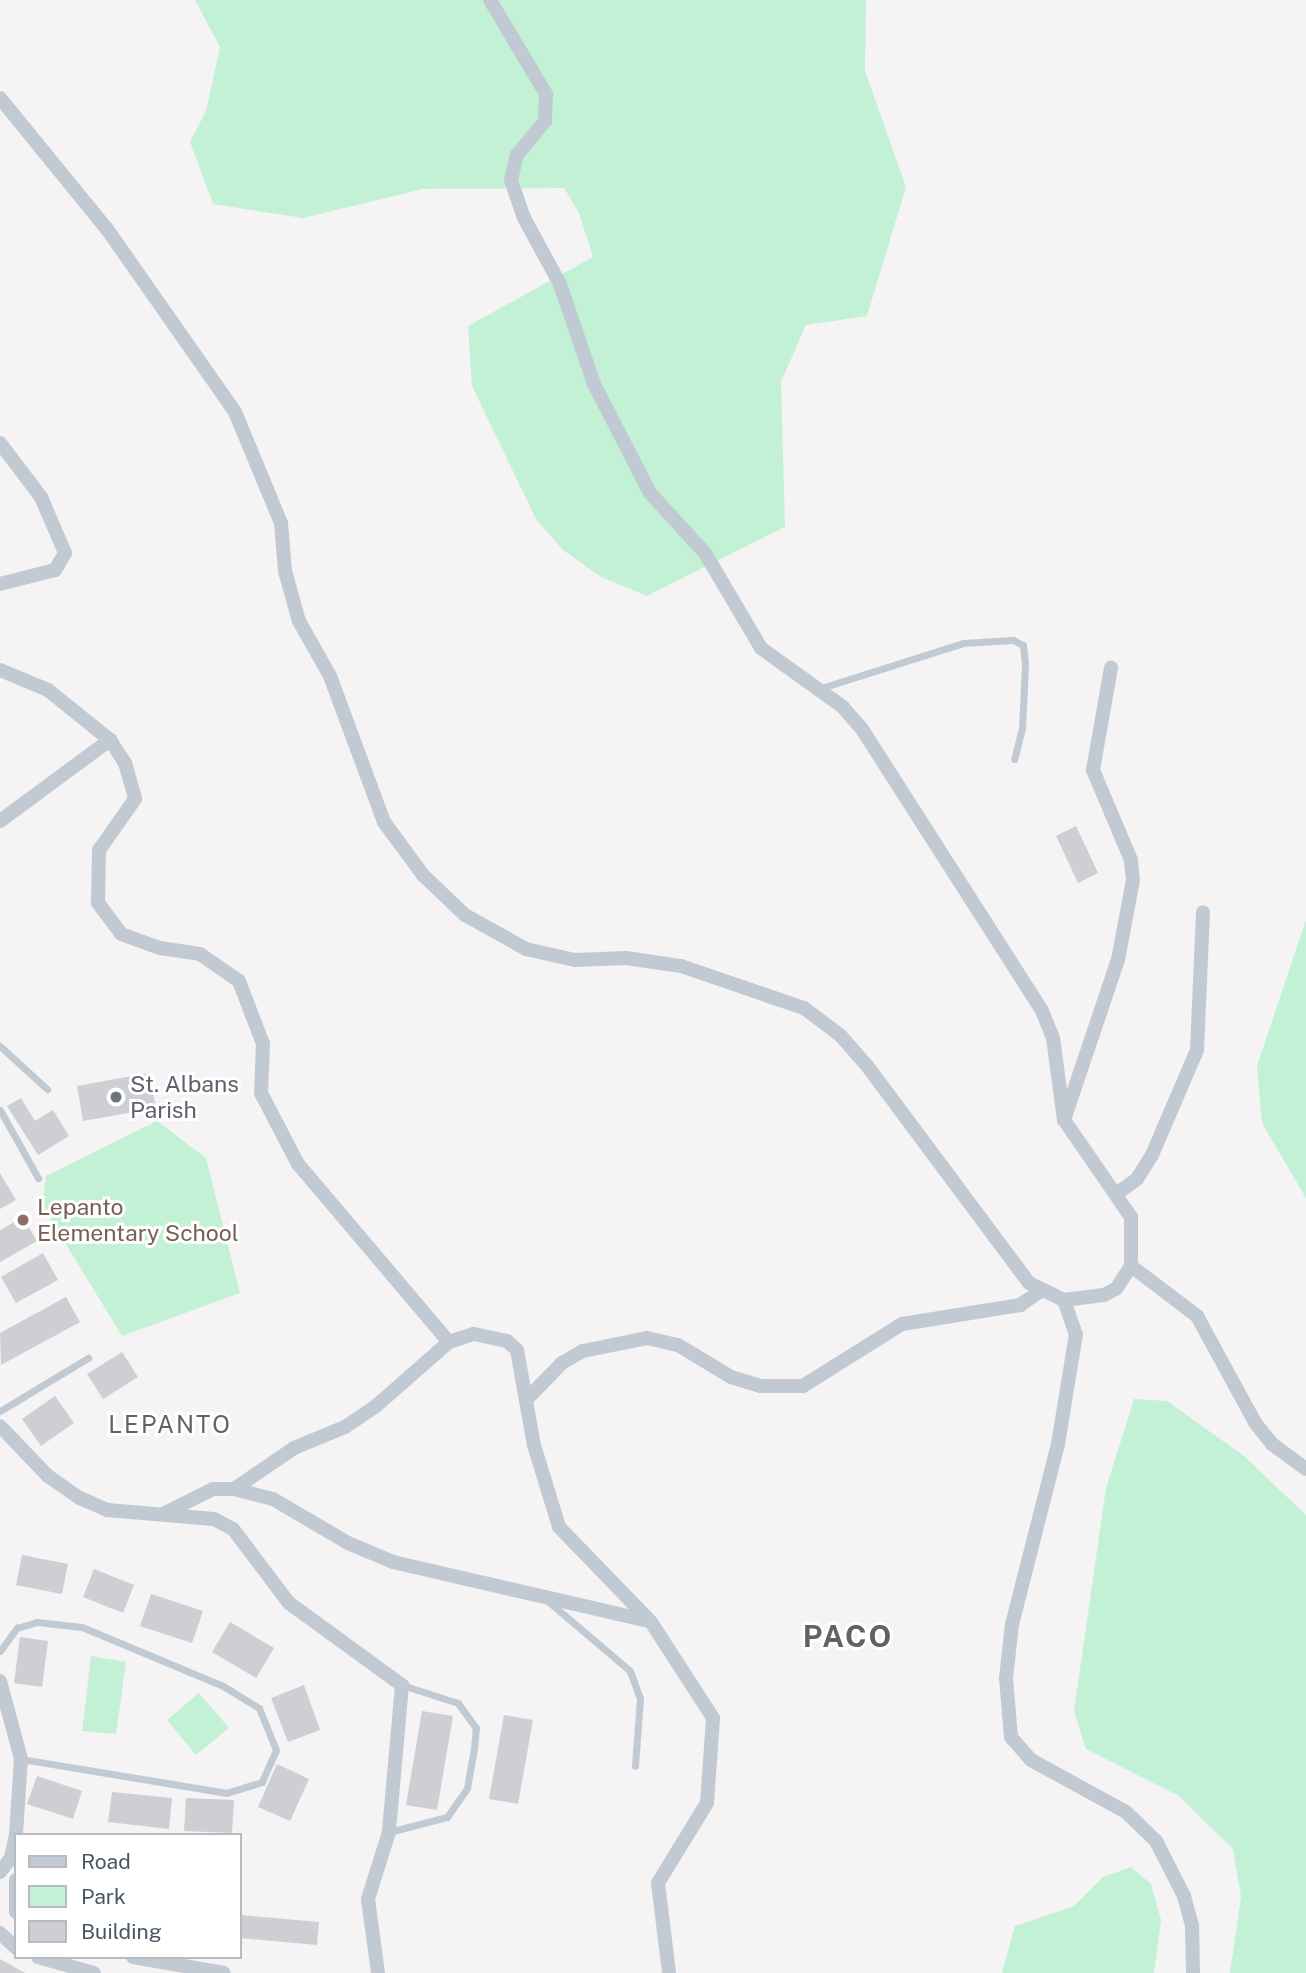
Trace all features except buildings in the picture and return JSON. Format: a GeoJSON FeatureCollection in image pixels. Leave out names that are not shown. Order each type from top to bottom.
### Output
{"type":"FeatureCollection","features":[{"type":"Feature","properties":{"kind":"street"},"geometry":{"type":"LineString","coordinates":[[0,98],[115,239],[240,421],[281,523],[285,571],[299,621],[330,676],[383,822],[409,859],[465,915],[526,949],[575,960],[626,958],[681,967],[804,1008],[841,1036],[869,1067],[982,1226],[1041,1291],[1064,1300],[1116,1289],[1131,1266],[1131,1217],[1119,1192],[1064,1120],[1053,1038],[1041,1009],[861,728],[818,689],[761,648],[705,552],[650,493],[594,384],[560,284],[524,218],[511,180],[517,155],[545,121],[546,94],[490,0]]}},
{"type":"Feature","properties":{"kind":"street"},"geometry":{"type":"LineString","coordinates":[[0,443],[41,497],[65,553],[55,570],[0,584]]}},
{"type":"Feature","properties":{"kind":"street"},"geometry":{"type":"LineString","coordinates":[[1064,1120],[1118,960],[1133,880],[1131,860],[1094,770],[1095,737],[1111,668]]}},
{"type":"Feature","properties":{"kind":"street"},"geometry":{"type":"LineString","coordinates":[[0,670],[48,690],[110,740],[125,764],[135,799],[99,850],[98,903],[121,934],[160,948],[201,954],[239,981],[263,1044],[261,1093],[298,1164],[449,1342]]}},
{"type":"Feature","properties":{"kind":"street"},"geometry":{"type":"LineString","coordinates":[[0,821],[110,740]]}},
{"type":"Feature","properties":{"kind":"street"},"geometry":{"type":"LineString","coordinates":[[1119,1192],[1137,1179],[1152,1155],[1197,1050],[1203,912]]}},
{"type":"Feature","properties":{"kind":"street"},"geometry":{"type":"LineString","coordinates":[[1131,1266],[1197,1316],[1256,1424],[1272,1444],[1306,1469]]}},
{"type":"Feature","properties":{"kind":"street"},"geometry":{"type":"LineString","coordinates":[[526,1400],[562,1363],[583,1350],[647,1338],[678,1345],[731,1377],[793,1388],[902,1324],[1020,1305],[1041,1291]]}},
{"type":"Feature","properties":{"kind":"street"},"geometry":{"type":"LineString","coordinates":[[1064,1300],[1076,1334],[1058,1444],[1012,1624],[1006,1678],[1011,1737],[1031,1760],[1126,1812],[1156,1841],[1184,1896],[1192,1925],[1193,1973]]}},
{"type":"Feature","properties":{"kind":"street"},"geometry":{"type":"LineString","coordinates":[[234,1489],[294,1448],[345,1427],[376,1406],[449,1342],[474,1334],[507,1341],[523,1363],[526,1400],[546,1495],[559,1528],[651,1622],[702,1694],[714,1739],[707,1803],[658,1883],[669,1973]]}},
{"type":"Feature","properties":{"kind":"street"},"geometry":{"type":"LineString","coordinates":[[0,1426],[48,1476],[80,1498],[107,1510],[214,1519],[233,1529],[289,1604],[401,1685],[389,1832],[368,1899],[378,1973]]}},
{"type":"Feature","properties":{"kind":"street"},"geometry":{"type":"LineString","coordinates":[[161,1514],[213,1489],[234,1489],[273,1499],[348,1543],[393,1562],[651,1622]]}},
{"type":"Feature","properties":{"kind":"street"},"geometry":{"type":"LineString","coordinates":[[0,1681],[21,1759],[16,1833]]}},
{"type":"Feature","properties":{"kind":"street"},"geometry":{"type":"LineString","coordinates":[[14,1844],[11,1858],[14,1871]]}},
{"type":"Feature","properties":{"kind":"street"},"geometry":{"type":"LineString","coordinates":[[0,1872],[11,1858]]}},
{"type":"Feature","properties":{"kind":"street"},"geometry":{"type":"LineString","coordinates":[[0,1933],[14,1946]]}},
{"type":"Feature","properties":{"kind":"street"},"geometry":{"type":"LineString","coordinates":[[45,1959],[94,1973]]}},
{"type":"Feature","properties":{"kind":"street"},"geometry":{"type":"LineString","coordinates":[[144,1959],[224,1973]]}},
{"type":"Feature","properties":{"kind":"lane"},"geometry":{"type":"LineString","coordinates":[[818,689],[963,643],[1013,640],[1023,645],[1025,665],[1022,728],[1014,759]]}},
{"type":"Feature","properties":{"kind":"lane"},"geometry":{"type":"LineString","coordinates":[[0,1046],[47,1089]]}},
{"type":"Feature","properties":{"kind":"lane"},"geometry":{"type":"LineString","coordinates":[[0,1110],[38,1178]]}},
{"type":"Feature","properties":{"kind":"lane"},"geometry":{"type":"LineString","coordinates":[[0,1411],[88,1358]]}},
{"type":"Feature","properties":{"kind":"lane"},"geometry":{"type":"LineString","coordinates":[[543,1597],[630,1671],[640,1698],[635,1766]]}},
{"type":"Feature","properties":{"kind":"lane"},"geometry":{"type":"LineString","coordinates":[[0,1651],[17,1628],[37,1622],[82,1627],[223,1686],[260,1708],[276,1750],[262,1782],[228,1793],[21,1759]]}},
{"type":"Feature","properties":{"kind":"lane"},"geometry":{"type":"LineString","coordinates":[[389,1832],[447,1817],[467,1788],[476,1728],[458,1703],[401,1685]]}},
{"type":"Feature","properties":{"kind":"green space"},"geometry":{"type":"Polygon","coordinates":[[[195,0],[866,0],[865,71],[906,187],[867,316],[806,325],[781,382],[785,527],[647,596],[601,577],[563,550],[536,519],[472,386],[468,326],[593,257],[579,213],[564,188],[423,189],[303,218],[213,204],[190,142],[206,111],[220,47],[195,0]]]}},
{"type":"Feature","properties":{"kind":"green space"},"geometry":{"type":"Polygon","coordinates":[[[1306,920],[1306,1198],[1262,1123],[1257,1066],[1306,920]]]}},
{"type":"Feature","properties":{"kind":"green space"},"geometry":{"type":"Polygon","coordinates":[[[157,1121],[206,1158],[240,1293],[122,1336],[42,1205],[46,1176],[157,1121]]]}},
{"type":"Feature","properties":{"kind":"green space"},"geometry":{"type":"Polygon","coordinates":[[[1134,1399],[1167,1401],[1244,1456],[1306,1515],[1306,1973],[1230,1973],[1241,1897],[1233,1849],[1179,1796],[1086,1749],[1074,1711],[1106,1488],[1134,1399]]]}},
{"type":"Feature","properties":{"kind":"green space"},"geometry":{"type":"Polygon","coordinates":[[[91,1656],[126,1662],[116,1734],[82,1731],[91,1656]]]}},
{"type":"Feature","properties":{"kind":"green space"},"geometry":{"type":"Polygon","coordinates":[[[199,1693],[229,1728],[196,1755],[167,1720],[199,1693]]]}},
{"type":"Feature","properties":{"kind":"green space"},"geometry":{"type":"Polygon","coordinates":[[[1131,1867],[1151,1884],[1161,1920],[1154,1973],[1002,1973],[1015,1926],[1074,1906],[1103,1877],[1131,1867]]]}},
{"type":"Feature","properties":{"kind":"place","name":"St. Albans Parish"},"geometry":{"type":"Point","coordinates":[116,1097]}},
{"type":"Feature","properties":{"kind":"place","name":"Lepanto Elementary School"},"geometry":{"type":"Point","coordinates":[23,1220]}},
{"type":"Feature","properties":{"kind":"district","name":"LEPANTO"},"geometry":{"type":"Point","coordinates":[170,1425]}},
{"type":"Feature","properties":{"kind":"district","name":"PACO"},"geometry":{"type":"Point","coordinates":[848,1636]}}]}
